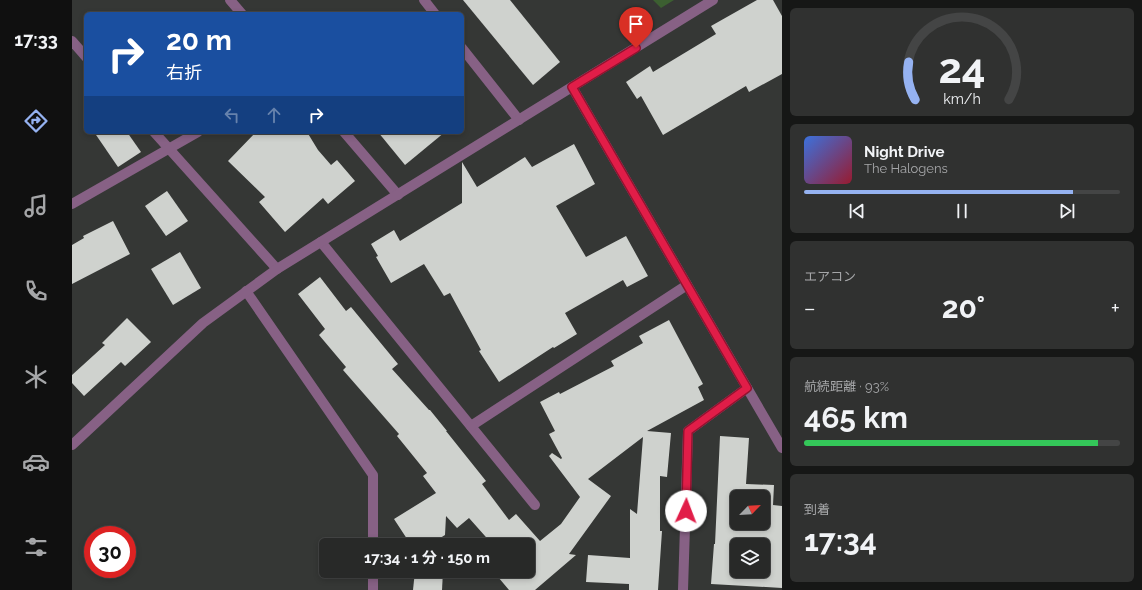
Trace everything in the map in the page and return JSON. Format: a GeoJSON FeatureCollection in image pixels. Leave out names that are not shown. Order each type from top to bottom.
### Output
{"type":"FeatureCollection","features":[{"type":"Feature","properties":{"kind":"street"},"geometry":{"type":"LineString","coordinates":[[230,0],[240,12]]}},
{"type":"Feature","properties":{"kind":"street"},"geometry":{"type":"LineString","coordinates":[[424,0],[433,12]]}},
{"type":"Feature","properties":{"kind":"street"},"geometry":{"type":"LineString","coordinates":[[72,445],[203,323],[277,269],[713,0]]}},
{"type":"Feature","properties":{"kind":"street"},"geometry":{"type":"LineString","coordinates":[[72,41],[84,54]]}},
{"type":"Feature","properties":{"kind":"street"},"geometry":{"type":"LineString","coordinates":[[464,51],[519,120]]}},
{"type":"Feature","properties":{"kind":"street"},"geometry":{"type":"LineString","coordinates":[[572,87],[782,448]]}},
{"type":"Feature","properties":{"kind":"street"},"geometry":{"type":"LineString","coordinates":[[156,134],[277,269]]}},
{"type":"Feature","properties":{"kind":"street"},"geometry":{"type":"LineString","coordinates":[[72,204],[194,134]]}},
{"type":"Feature","properties":{"kind":"street"},"geometry":{"type":"LineString","coordinates":[[346,134],[398,195]]}},
{"type":"Feature","properties":{"kind":"street"},"geometry":{"type":"LineString","coordinates":[[321,242],[535,505]]}},
{"type":"Feature","properties":{"kind":"street"},"geometry":{"type":"LineString","coordinates":[[471,426],[687,285]]}},
{"type":"Feature","properties":{"kind":"street"},"geometry":{"type":"LineString","coordinates":[[246,291],[373,475],[373,538]]}},
{"type":"Feature","properties":{"kind":"street"},"geometry":{"type":"LineString","coordinates":[[683,590],[688,431],[747,388]]}},
{"type":"Feature","properties":{"kind":"street"},"geometry":{"type":"LineString","coordinates":[[373,578],[373,590]]}},
{"type":"Feature","properties":{"kind":"green space"},"geometry":{"type":"Polygon","coordinates":[[[653,0],[674,0],[661,8],[653,0]]]}},
{"type":"Feature","properties":{"kind":"building"},"geometry":{"type":"Polygon","coordinates":[[[463,0],[510,0],[560,62],[533,85],[463,0]]]}},
{"type":"Feature","properties":{"kind":"building"},"geometry":{"type":"Polygon","coordinates":[[[757,0],[773,0],[782,16],[782,74],[749,92],[746,86],[663,135],[641,96],[637,99],[626,82],[650,66],[653,72],[716,34],[711,26],[757,0]]]}},
{"type":"Feature","properties":{"kind":"building"},"geometry":{"type":"Polygon","coordinates":[[[95,134],[128,134],[141,152],[118,167],[95,134]]]}},
{"type":"Feature","properties":{"kind":"building"},"geometry":{"type":"Polygon","coordinates":[[[254,134],[308,134],[318,150],[331,165],[337,160],[355,181],[328,204],[323,198],[285,232],[259,202],[265,197],[228,161],[254,134]]]}},
{"type":"Feature","properties":{"kind":"building"},"geometry":{"type":"Polygon","coordinates":[[[380,134],[443,134],[405,165],[380,134]]]}},
{"type":"Feature","properties":{"kind":"building"},"geometry":{"type":"Polygon","coordinates":[[[574,144],[595,184],[556,206],[586,257],[626,236],[648,276],[627,287],[623,280],[565,313],[577,334],[554,348],[553,347],[499,382],[479,351],[481,350],[450,293],[444,296],[424,264],[391,283],[376,257],[378,256],[371,244],[394,230],[400,241],[462,203],[462,162],[477,187],[525,157],[532,167],[574,144]]]}},
{"type":"Feature","properties":{"kind":"building"},"geometry":{"type":"Polygon","coordinates":[[[167,191],[188,221],[166,236],[145,206],[167,191]]]}},
{"type":"Feature","properties":{"kind":"building"},"geometry":{"type":"Polygon","coordinates":[[[113,221],[130,254],[72,284],[72,245],[84,238],[83,236],[113,221]]]}},
{"type":"Feature","properties":{"kind":"building"},"geometry":{"type":"Polygon","coordinates":[[[180,252],[201,288],[173,305],[151,269],[180,252]]]}},
{"type":"Feature","properties":{"kind":"building"},"geometry":{"type":"Polygon","coordinates":[[[320,277],[346,311],[351,307],[398,364],[392,369],[430,410],[486,481],[482,484],[509,520],[516,514],[540,541],[561,524],[580,497],[549,456],[552,453],[561,459],[562,458],[549,434],[555,431],[540,402],[559,392],[560,394],[614,366],[611,361],[643,343],[639,336],[669,320],[703,384],[698,387],[704,400],[647,431],[671,433],[667,477],[660,476],[660,531],[662,531],[658,590],[629,590],[629,584],[586,582],[588,555],[630,558],[630,509],[637,514],[643,437],[588,479],[611,496],[569,554],[576,555],[535,590],[509,590],[499,578],[535,578],[535,538],[487,538],[469,518],[457,528],[446,516],[445,535],[440,538],[406,538],[394,519],[436,493],[423,476],[427,473],[397,436],[399,434],[343,370],[346,367],[319,335],[325,329],[298,294],[320,277]]]}},
{"type":"Feature","properties":{"kind":"building"},"geometry":{"type":"Polygon","coordinates":[[[127,318],[151,342],[125,366],[121,362],[84,396],[72,383],[72,375],[105,345],[102,343],[127,318]]]}},
{"type":"Feature","properties":{"kind":"building"},"geometry":{"type":"Polygon","coordinates":[[[720,436],[749,438],[746,484],[774,485],[773,505],[782,506],[782,588],[711,584],[720,436]]]}},
{"type":"Feature","properties":{"kind":"building"},"geometry":{"type":"Polygon","coordinates":[[[414,578],[443,578],[442,590],[413,590],[414,578]]]}},
{"type":"Feature","properties":{"kind":"route"},"geometry":{"type":"LineString","coordinates":[[636,48],[572,87],[747,388],[688,431],[686,511]]}}]}
